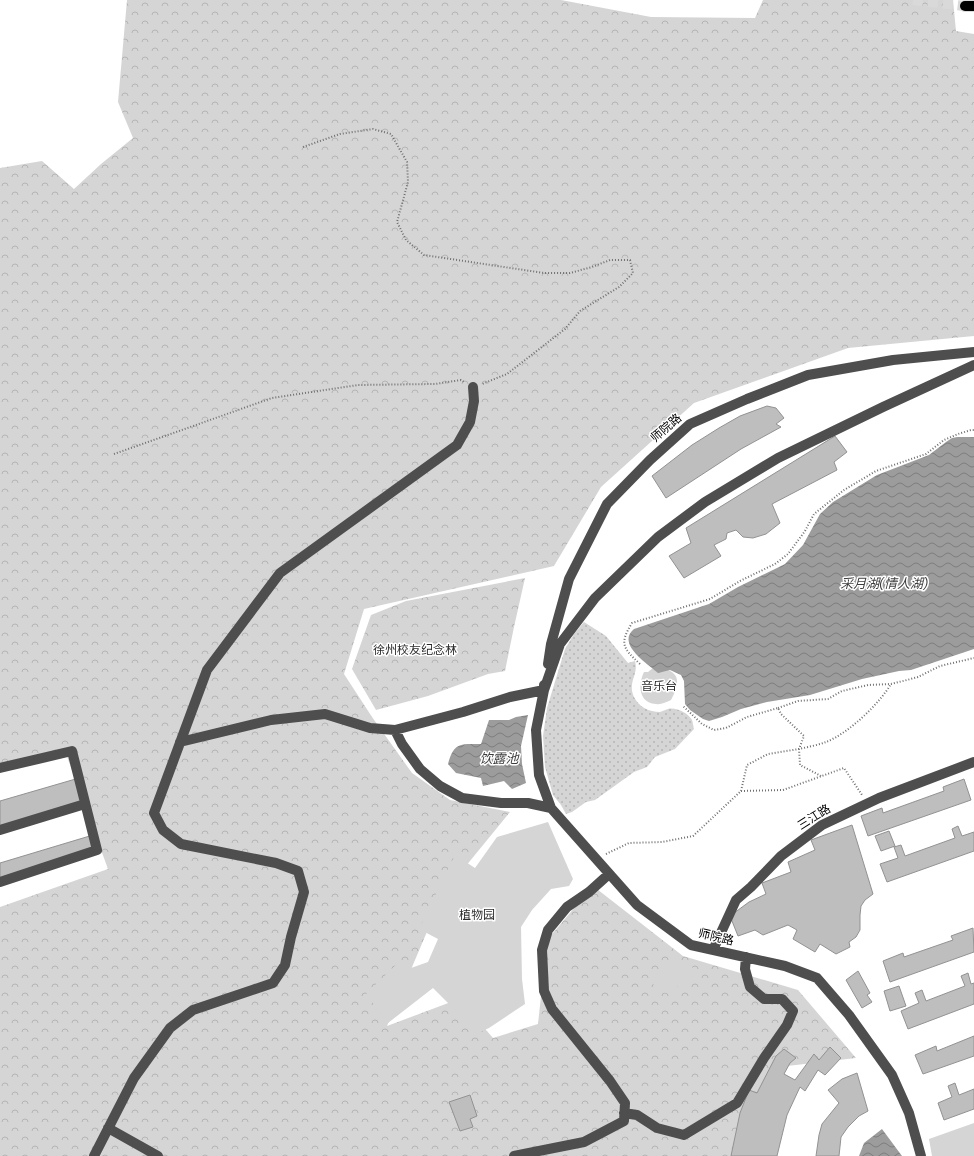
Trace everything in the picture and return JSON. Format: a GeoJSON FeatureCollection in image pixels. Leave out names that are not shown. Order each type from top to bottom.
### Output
{"type":"FeatureCollection","features":[{"type":"Feature","properties":{"kind":"street","name":"师院路"},"geometry":{"type":"LineString","coordinates":[[921,1156],[909,1113],[892,1074],[849,1015],[817,978],[785,966],[691,945],[637,905],[551,808],[538,775],[536,730],[551,644],[569,579],[607,504],[650,460],[690,424],[747,399],[808,375],[893,360],[974,352]]}},
{"type":"Feature","properties":{"kind":"street","name":"师院路"},"geometry":{"type":"LineString","coordinates":[[544,690],[560,644],[595,598],[658,537],[705,502],[778,458],[974,365]]}},
{"type":"Feature","properties":{"kind":"street"},"geometry":{"type":"LineString","coordinates":[[94,1156],[134,1078],[170,1028],[194,1010],[239,996],[273,983],[285,965],[291,937],[304,892],[298,871],[276,863],[181,844],[163,830],[154,813],[207,670],[280,573],[457,445],[470,422],[474,401],[473,387]]}},
{"type":"Feature","properties":{"kind":"street"},"geometry":{"type":"LineString","coordinates":[[180,742],[271,720],[325,714],[370,728],[395,730],[463,712],[510,697],[544,690]]}},
{"type":"Feature","properties":{"kind":"street"},"geometry":{"type":"LineString","coordinates":[[395,730],[402,744],[420,769],[440,786],[462,798],[528,803],[551,808]]}},
{"type":"Feature","properties":{"kind":"street"},"geometry":{"type":"LineString","coordinates":[[0,768],[72,751],[97,850],[0,882]]}},
{"type":"Feature","properties":{"kind":"street","name":"三江路"},"geometry":{"type":"LineString","coordinates":[[713,950],[736,900],[781,856],[822,824],[879,798],[974,762]]}},
{"type":"Feature","properties":{"kind":"street"},"geometry":{"type":"LineString","coordinates":[[0,830],[85,804]]}},
{"type":"Feature","properties":{"kind":"street"},"geometry":{"type":"LineString","coordinates":[[514,1156],[584,1142],[624,1121],[625,1103],[610,1081],[552,1009],[544,991],[542,950],[548,930],[567,907],[589,892],[609,874]]}},
{"type":"Feature","properties":{"kind":"street"},"geometry":{"type":"LineString","coordinates":[[624,1113],[637,1115],[657,1128],[684,1135],[737,1103],[764,1058],[787,1025],[793,1011],[782,999],[764,999],[750,987],[745,969],[746,957]]}},
{"type":"Feature","properties":{"kind":"street"},"geometry":{"type":"LineString","coordinates":[[108,1128],[158,1156]]}},
{"type":"Feature","properties":{"kind":"path"},"geometry":{"type":"LineString","coordinates":[[114,454],[272,398],[358,385],[436,384],[461,380],[473,387],[507,374],[565,329],[580,311],[618,287],[633,273],[630,260],[610,260],[570,273],[544,273],[424,255],[406,240],[397,222],[408,182],[407,162],[391,134],[373,128],[340,134],[303,147]]}},
{"type":"Feature","properties":{"kind":"path"},"geometry":{"type":"LineString","coordinates":[[640,664],[626,651],[624,645],[624,639],[632,623],[710,599],[752,575],[775,564],[788,554],[814,514],[844,490],[876,471],[926,454],[944,440],[958,434],[974,430]]}},
{"type":"Feature","properties":{"kind":"path"},"geometry":{"type":"LineString","coordinates":[[682,706],[702,724],[714,730],[726,728],[747,717],[798,701],[828,699],[842,691],[868,685],[891,684],[918,677],[940,666],[974,658]]}},
{"type":"Feature","properties":{"kind":"path"},"geometry":{"type":"LineString","coordinates":[[596,858],[628,843],[662,842],[693,836],[741,791],[747,765],[768,754],[799,749],[826,742],[853,726],[887,692],[891,684]]}},
{"type":"Feature","properties":{"kind":"path"},"geometry":{"type":"LineString","coordinates":[[778,708],[781,714],[804,736],[799,749],[800,765],[821,776]]}},
{"type":"Feature","properties":{"kind":"path"},"geometry":{"type":"LineString","coordinates":[[741,791],[783,790],[844,768],[868,803]]}},
{"type":"Feature","properties":{"kind":"green space"},"geometry":{"type":"Polygon","coordinates":[[[127,0],[561,0],[651,17],[755,18],[763,0],[953,0],[956,31],[974,34],[974,336],[848,348],[694,403],[601,487],[554,566],[364,609],[344,674],[372,717],[412,773],[450,800],[510,812],[443,894],[387,1026],[459,999],[493,1038],[538,1024],[547,940],[593,886],[683,956],[798,990],[856,1058],[770,1068],[737,1156],[0,1156],[0,907],[108,869],[65,751],[0,765],[0,168],[42,161],[74,189],[101,164],[133,138],[118,102],[127,0]]]}},
{"type":"Feature","properties":{"kind":"green space","name":"徐州校友纪念林"},"geometry":{"type":"Polygon","coordinates":[[[525,578],[505,671],[488,674],[428,696],[376,710],[352,669],[371,615],[406,601],[525,578]]]}},
{"type":"Feature","properties":{"kind":"green space"},"geometry":{"type":"Polygon","coordinates":[[[584,622],[606,636],[628,663],[635,661],[636,670],[632,683],[632,692],[639,704],[648,710],[656,712],[668,709],[682,711],[692,720],[694,729],[675,749],[655,757],[647,767],[634,772],[595,800],[586,802],[572,812],[566,814],[553,795],[545,767],[543,736],[547,708],[565,649],[574,634],[584,622]]]}},
{"type":"Feature","properties":{"kind":"green space","name":"音乐台"},"geometry":{"type":"Polygon","coordinates":[[[658,667],[671,671],[677,682],[671,700],[658,704],[650,703],[646,700],[643,697],[640,687],[644,672],[648,672],[653,668],[658,667]]]}},
{"type":"Feature","properties":{"kind":"green space","name":"植物园"},"geometry":{"type":"Polygon","coordinates":[[[548,822],[573,879],[569,886],[551,889],[532,910],[521,927],[522,979],[525,1004],[489,1028],[478,1033],[433,988],[388,1023],[366,994],[401,960],[411,968],[428,962],[438,939],[419,929],[455,855],[475,868],[497,837],[548,822]]]}},
{"type":"Feature","properties":{"kind":"green space"},"geometry":{"type":"Polygon","coordinates":[[[676,958],[695,969],[686,982],[679,988],[676,985],[669,994],[655,989],[653,983],[661,967],[676,958]]]}},
{"type":"Feature","properties":{"kind":"green space"},"geometry":{"type":"Polygon","coordinates":[[[974,1123],[974,1156],[932,1156],[929,1139],[974,1123]]]}},
{"type":"Feature","properties":{"kind":"water","name":"采月湖(情人湖)"},"geometry":{"type":"Polygon","coordinates":[[[974,437],[974,649],[911,670],[862,679],[810,695],[767,702],[741,709],[709,721],[703,719],[690,710],[685,704],[684,681],[681,675],[670,670],[658,673],[641,659],[631,647],[629,635],[634,629],[709,604],[738,587],[785,564],[803,545],[820,514],[833,502],[877,475],[929,455],[952,438],[974,437]]]}},
{"type":"Feature","properties":{"kind":"water","name":"饮露池"},"geometry":{"type":"Polygon","coordinates":[[[528,715],[521,746],[522,764],[526,783],[512,789],[504,781],[483,786],[481,778],[456,773],[448,764],[453,752],[459,746],[481,744],[489,720],[509,720],[528,715]]]}},
{"type":"Feature","properties":{"kind":"water"},"geometry":{"type":"Polygon","coordinates":[[[882,1129],[902,1156],[859,1156],[864,1143],[882,1129]]]}},
{"type":"Feature","properties":{"kind":"building"},"geometry":{"type":"Polygon","coordinates":[[[767,406],[776,408],[784,418],[776,424],[781,427],[741,449],[666,498],[652,476],[692,445],[719,428],[740,416],[767,406]]]}},
{"type":"Feature","properties":{"kind":"building"},"geometry":{"type":"Polygon","coordinates":[[[835,436],[847,452],[834,462],[837,470],[772,504],[780,523],[766,534],[753,538],[743,537],[736,530],[727,533],[726,539],[714,545],[721,556],[684,578],[669,556],[691,543],[686,528],[835,436]]]}},
{"type":"Feature","properties":{"kind":"building"},"geometry":{"type":"Polygon","coordinates":[[[79,778],[85,804],[0,830],[0,801],[79,778]]]}},
{"type":"Feature","properties":{"kind":"building"},"geometry":{"type":"Polygon","coordinates":[[[964,779],[971,800],[868,836],[861,816],[882,808],[883,813],[944,791],[943,787],[964,779]]]}},
{"type":"Feature","properties":{"kind":"building"},"geometry":{"type":"Polygon","coordinates":[[[852,825],[873,894],[865,900],[861,906],[860,930],[856,937],[849,942],[850,947],[836,954],[820,944],[815,952],[793,939],[797,930],[788,925],[763,935],[755,930],[738,936],[730,916],[749,902],[766,894],[762,883],[791,872],[788,862],[815,850],[811,840],[852,825]]]}},
{"type":"Feature","properties":{"kind":"building"},"geometry":{"type":"Polygon","coordinates":[[[958,826],[962,836],[974,832],[974,851],[887,882],[880,864],[898,858],[894,847],[901,845],[905,856],[955,838],[952,829],[958,826]]]}},
{"type":"Feature","properties":{"kind":"building"},"geometry":{"type":"Polygon","coordinates":[[[889,831],[895,846],[881,851],[875,836],[889,831]]]}},
{"type":"Feature","properties":{"kind":"building"},"geometry":{"type":"Polygon","coordinates":[[[93,835],[97,850],[0,882],[0,863],[93,835]]]}},
{"type":"Feature","properties":{"kind":"building"},"geometry":{"type":"Polygon","coordinates":[[[973,928],[974,952],[890,982],[883,961],[903,953],[904,957],[953,940],[951,936],[973,928]]]}},
{"type":"Feature","properties":{"kind":"building"},"geometry":{"type":"Polygon","coordinates":[[[858,971],[870,993],[867,995],[872,1002],[862,1008],[846,980],[858,971]]]}},
{"type":"Feature","properties":{"kind":"building"},"geometry":{"type":"Polygon","coordinates":[[[968,973],[971,984],[974,983],[974,1004],[908,1029],[901,1011],[919,1003],[915,993],[922,990],[926,1001],[965,986],[961,976],[968,973]]]}},
{"type":"Feature","properties":{"kind":"building"},"geometry":{"type":"Polygon","coordinates":[[[899,986],[906,1006],[890,1011],[884,991],[899,986]]]}},
{"type":"Feature","properties":{"kind":"building"},"geometry":{"type":"Polygon","coordinates":[[[974,1036],[974,1056],[923,1074],[915,1055],[936,1046],[937,1051],[974,1036]]]}},
{"type":"Feature","properties":{"kind":"building"},"geometry":{"type":"Polygon","coordinates":[[[830,1047],[841,1058],[825,1075],[818,1070],[805,1091],[800,1087],[787,1115],[777,1156],[731,1156],[740,1113],[749,1090],[757,1093],[776,1056],[784,1049],[796,1058],[790,1063],[784,1074],[795,1080],[814,1054],[819,1060],[830,1047]]]}},
{"type":"Feature","properties":{"kind":"building"},"geometry":{"type":"Polygon","coordinates":[[[857,1073],[868,1111],[859,1116],[841,1137],[839,1156],[816,1156],[822,1124],[839,1103],[828,1090],[842,1079],[857,1073]]]}},
{"type":"Feature","properties":{"kind":"building"},"geometry":{"type":"Polygon","coordinates":[[[955,1083],[959,1095],[974,1089],[974,1109],[944,1120],[938,1103],[952,1097],[948,1086],[955,1083]]]}},
{"type":"Feature","properties":{"kind":"building"},"geometry":{"type":"Polygon","coordinates":[[[470,1095],[477,1116],[470,1119],[473,1127],[460,1131],[449,1102],[470,1095]]]}},
{"type":"Feature","properties":{"kind":"tunnel"},"geometry":{"type":"LineString","coordinates":[[913,0],[965,6]]}}]}
